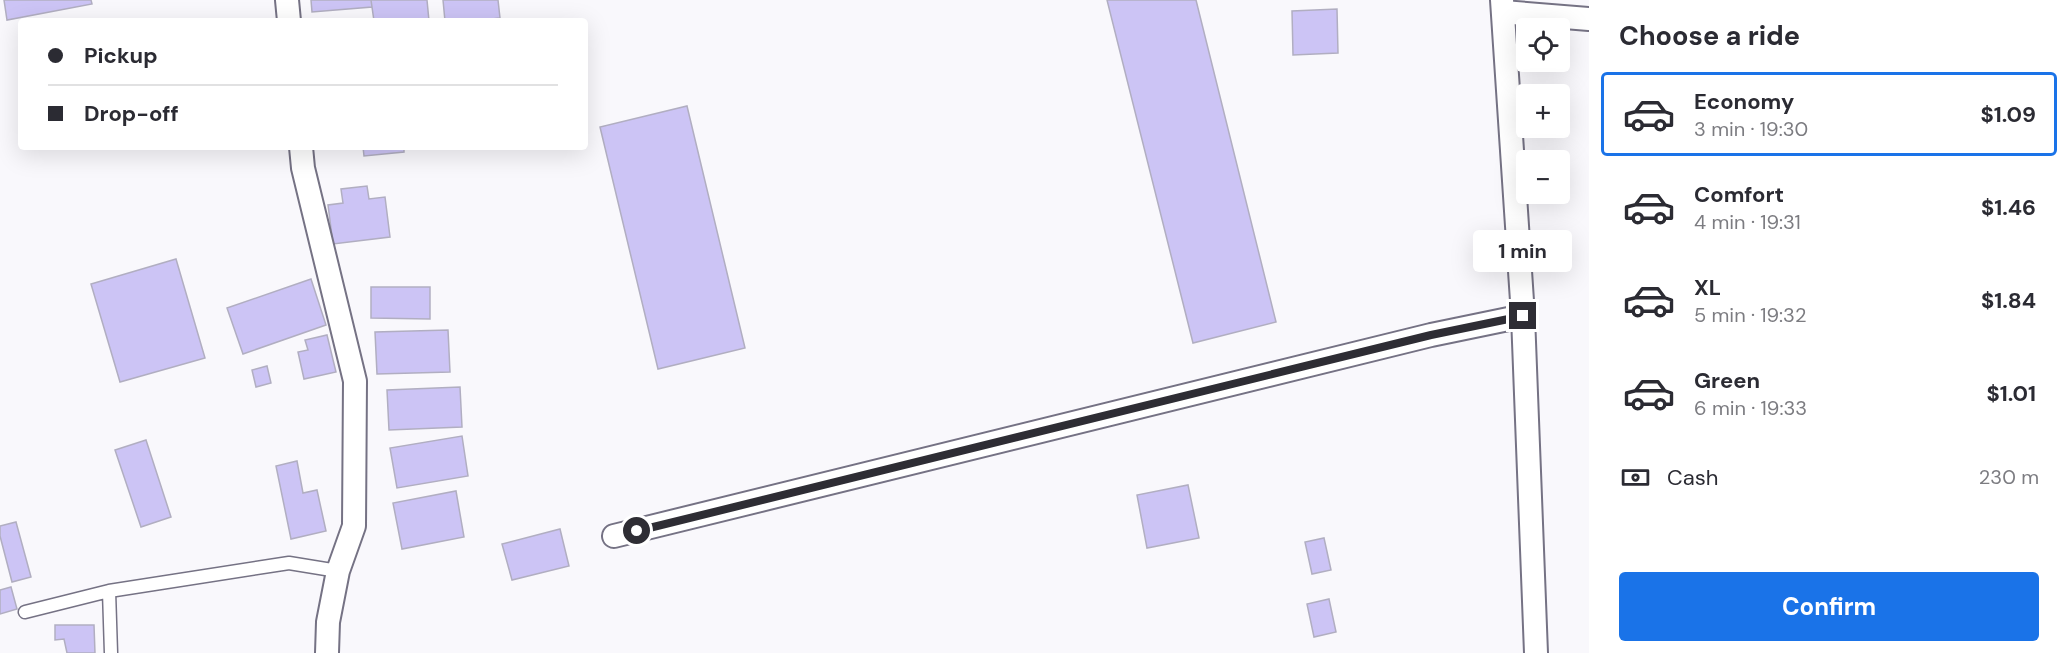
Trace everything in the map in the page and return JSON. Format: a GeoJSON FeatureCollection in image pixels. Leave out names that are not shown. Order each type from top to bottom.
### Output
{"type":"FeatureCollection","features":[{"type":"Feature","properties":{"kind":"street"},"geometry":{"type":"LineString","coordinates":[[287,0],[289,18]]}},
{"type":"Feature","properties":{"kind":"street"},"geometry":{"type":"LineString","coordinates":[[1536,653],[1523,316],[1503,6],[1589,19]]}},
{"type":"Feature","properties":{"kind":"street"},"geometry":{"type":"LineString","coordinates":[[301,150],[303,168],[355,381],[354,526],[338,571],[328,622],[327,653]]}},
{"type":"Feature","properties":{"kind":"street"},"geometry":{"type":"LineString","coordinates":[[614,536],[1431,335],[1523,316]]}},
{"type":"Feature","properties":{"kind":"lane"},"geometry":{"type":"LineString","coordinates":[[26,612],[109,591],[289,563],[338,571]]}},
{"type":"Feature","properties":{"kind":"lane"},"geometry":{"type":"LineString","coordinates":[[109,591],[111,653]]}},
{"type":"Feature","properties":{"kind":"building"},"geometry":{"type":"Polygon","coordinates":[[[4,0],[91,0],[92,4],[7,20],[4,0]]]}},
{"type":"Feature","properties":{"kind":"building"},"geometry":{"type":"Polygon","coordinates":[[[311,0],[371,0],[372,7],[312,12],[311,0]]]}},
{"type":"Feature","properties":{"kind":"building"},"geometry":{"type":"Polygon","coordinates":[[[371,0],[427,0],[429,18],[374,18],[371,0]]]}},
{"type":"Feature","properties":{"kind":"building"},"geometry":{"type":"Polygon","coordinates":[[[443,0],[498,0],[500,18],[445,18],[443,0]]]}},
{"type":"Feature","properties":{"kind":"building"},"geometry":{"type":"Polygon","coordinates":[[[1107,0],[1196,0],[1276,322],[1193,343],[1107,0]]]}},
{"type":"Feature","properties":{"kind":"building"},"geometry":{"type":"Polygon","coordinates":[[[1337,9],[1338,53],[1293,55],[1292,11],[1337,9]]]}},
{"type":"Feature","properties":{"kind":"building"},"geometry":{"type":"Polygon","coordinates":[[[687,106],[745,348],[658,369],[600,127],[687,106]]]}},
{"type":"Feature","properties":{"kind":"building"},"geometry":{"type":"Polygon","coordinates":[[[363,150],[404,150],[404,152],[364,156],[363,150]]]}},
{"type":"Feature","properties":{"kind":"building"},"geometry":{"type":"Polygon","coordinates":[[[367,186],[369,199],[385,197],[390,237],[333,244],[328,205],[343,203],[341,189],[367,186]]]}},
{"type":"Feature","properties":{"kind":"building"},"geometry":{"type":"Polygon","coordinates":[[[176,259],[205,358],[120,382],[91,284],[176,259]]]}},
{"type":"Feature","properties":{"kind":"building"},"geometry":{"type":"Polygon","coordinates":[[[311,279],[326,325],[243,354],[227,308],[311,279]]]}},
{"type":"Feature","properties":{"kind":"building"},"geometry":{"type":"Polygon","coordinates":[[[371,287],[430,287],[430,319],[371,318],[371,287]]]}},
{"type":"Feature","properties":{"kind":"building"},"geometry":{"type":"Polygon","coordinates":[[[448,330],[450,372],[377,374],[375,332],[448,330]]]}},
{"type":"Feature","properties":{"kind":"building"},"geometry":{"type":"Polygon","coordinates":[[[327,335],[336,372],[304,379],[298,352],[308,350],[305,340],[327,335]]]}},
{"type":"Feature","properties":{"kind":"building"},"geometry":{"type":"Polygon","coordinates":[[[267,366],[271,383],[256,387],[252,370],[267,366]]]}},
{"type":"Feature","properties":{"kind":"building"},"geometry":{"type":"Polygon","coordinates":[[[460,387],[462,427],[389,430],[387,390],[460,387]]]}},
{"type":"Feature","properties":{"kind":"building"},"geometry":{"type":"Polygon","coordinates":[[[462,436],[468,476],[397,488],[390,448],[462,436]]]}},
{"type":"Feature","properties":{"kind":"building"},"geometry":{"type":"Polygon","coordinates":[[[146,440],[171,517],[141,527],[115,450],[146,440]]]}},
{"type":"Feature","properties":{"kind":"building"},"geometry":{"type":"Polygon","coordinates":[[[297,461],[303,493],[317,490],[326,531],[291,539],[276,466],[297,461]]]}},
{"type":"Feature","properties":{"kind":"building"},"geometry":{"type":"Polygon","coordinates":[[[1188,485],[1199,538],[1147,548],[1137,495],[1188,485]]]}},
{"type":"Feature","properties":{"kind":"building"},"geometry":{"type":"Polygon","coordinates":[[[456,491],[464,537],[402,549],[393,503],[456,491]]]}},
{"type":"Feature","properties":{"kind":"building"},"geometry":{"type":"Polygon","coordinates":[[[16,522],[31,577],[12,582],[0,536],[0,526],[16,522]]]}},
{"type":"Feature","properties":{"kind":"building"},"geometry":{"type":"Polygon","coordinates":[[[560,529],[569,566],[512,580],[502,544],[560,529]]]}},
{"type":"Feature","properties":{"kind":"building"},"geometry":{"type":"Polygon","coordinates":[[[1324,538],[1331,570],[1312,574],[1305,542],[1324,538]]]}},
{"type":"Feature","properties":{"kind":"building"},"geometry":{"type":"Polygon","coordinates":[[[11,587],[17,609],[0,614],[0,590],[11,587]]]}},
{"type":"Feature","properties":{"kind":"building"},"geometry":{"type":"Polygon","coordinates":[[[1329,599],[1336,632],[1314,637],[1307,604],[1329,599]]]}},
{"type":"Feature","properties":{"kind":"building"},"geometry":{"type":"Polygon","coordinates":[[[55,625],[94,625],[95,653],[67,653],[64,639],[55,640],[55,625]]]}},
{"type":"Feature","properties":{"kind":"route"},"geometry":{"type":"LineString","coordinates":[[637,531],[1431,335],[1523,316]]}}]}
